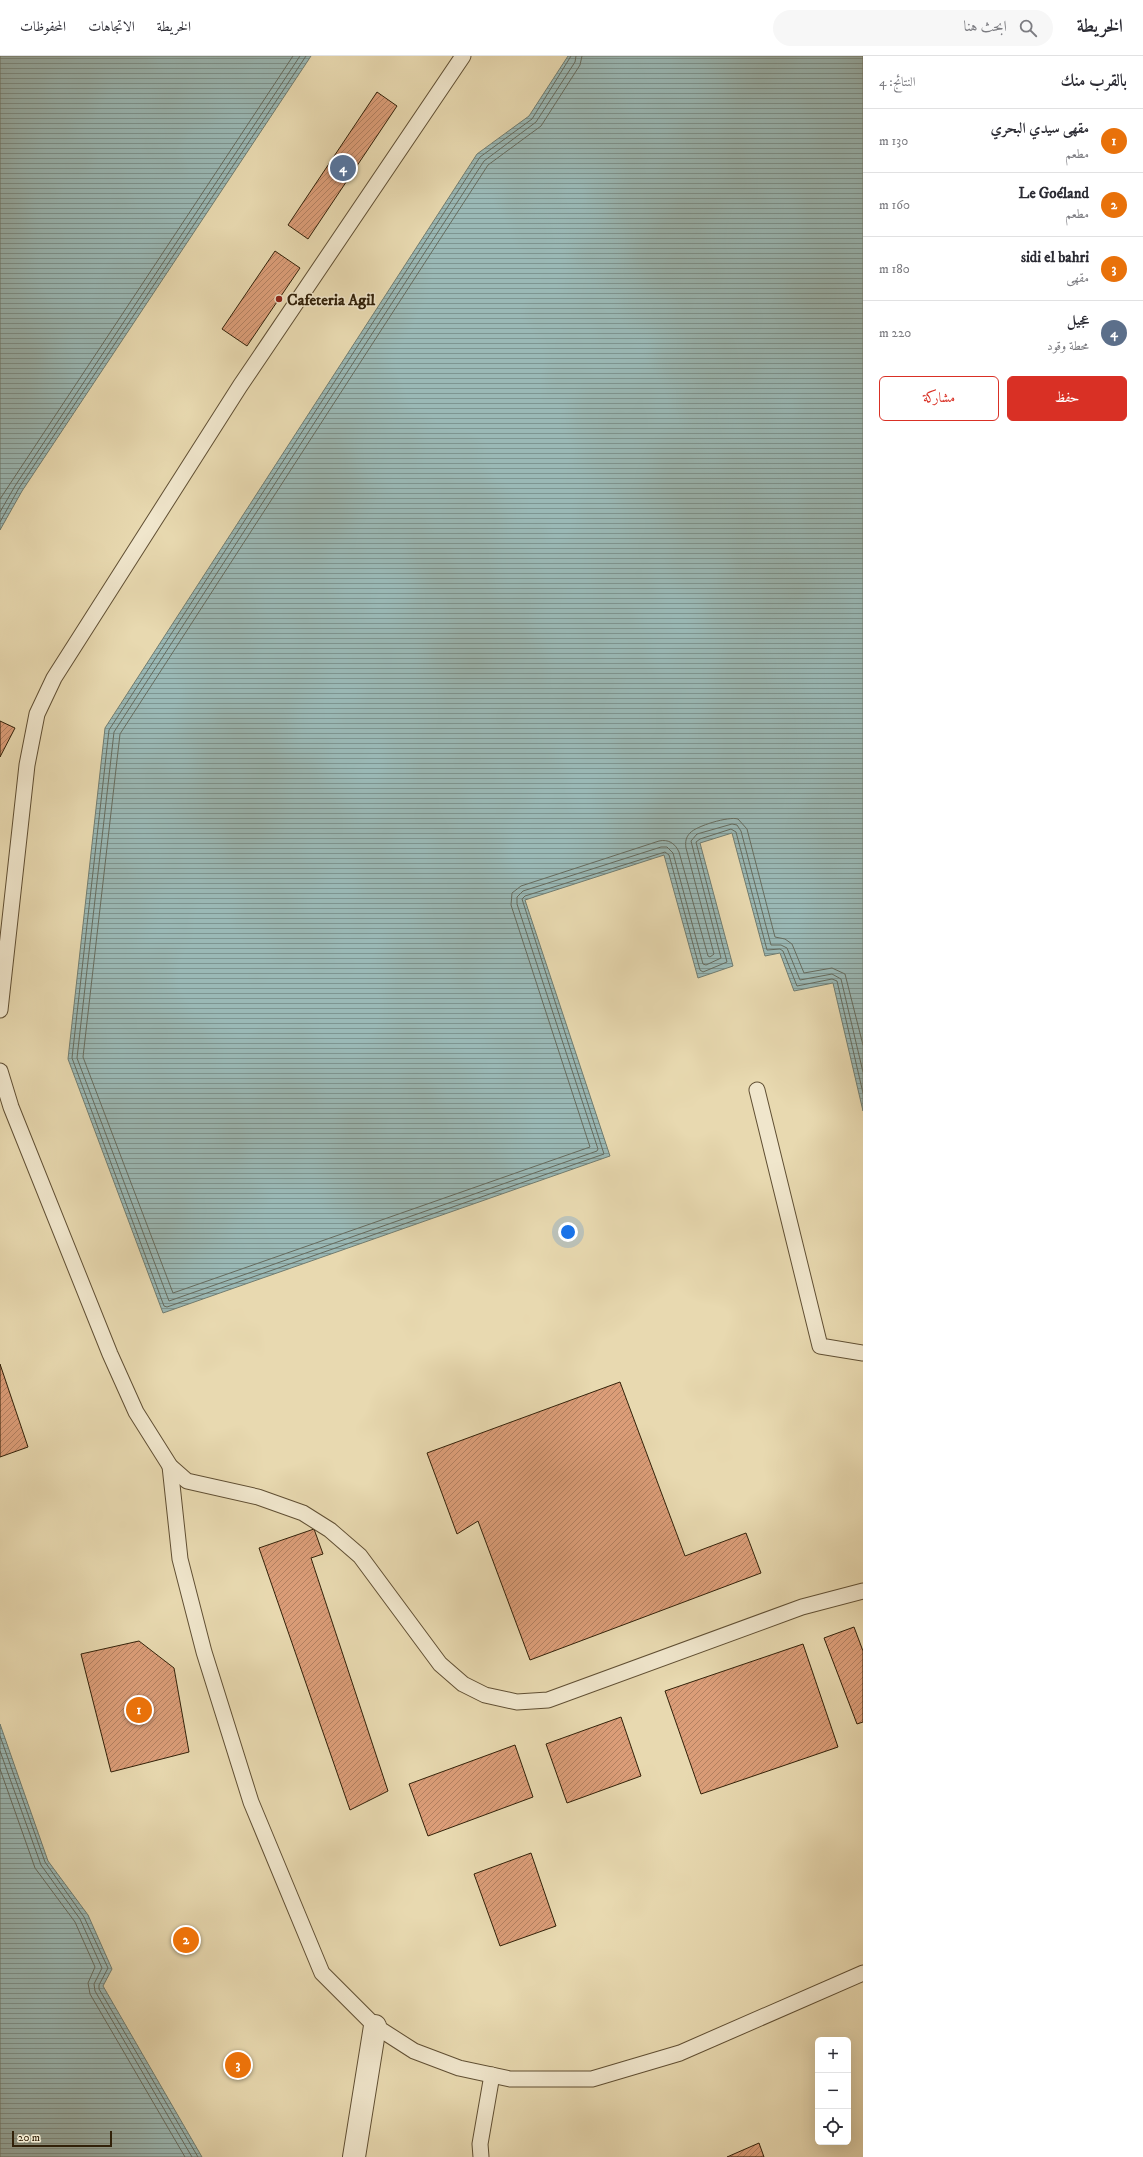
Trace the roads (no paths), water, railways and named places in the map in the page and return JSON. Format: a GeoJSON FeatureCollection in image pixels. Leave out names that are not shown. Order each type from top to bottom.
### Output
{"type":"FeatureCollection","features":[{"type":"Feature","properties":{"kind":"street"},"geometry":{"type":"LineString","coordinates":[[354,2157],[375,2026]]}},
{"type":"Feature","properties":{"kind":"lane"},"geometry":{"type":"LineString","coordinates":[[0,1010],[27,765],[37,714],[54,678],[240,386],[463,56]]}},
{"type":"Feature","properties":{"kind":"lane"},"geometry":{"type":"LineString","coordinates":[[0,1071],[11,1107],[110,1354],[136,1412],[170,1466],[187,1481],[258,1497],[302,1513],[330,1530],[360,1556],[440,1664],[463,1684],[485,1695],[517,1702],[548,1700],[802,1607],[863,1591]]}},
{"type":"Feature","properties":{"kind":"lane"},"geometry":{"type":"LineString","coordinates":[[757,1090],[820,1346],[863,1353]]}},
{"type":"Feature","properties":{"kind":"lane"},"geometry":{"type":"LineString","coordinates":[[170,1466],[180,1559],[204,1652],[250,1802],[322,1973],[375,2026],[414,2051],[459,2068],[510,2079],[592,2079],[680,2053],[863,1973]]}},
{"type":"Feature","properties":{"kind":"lane"},"geometry":{"type":"LineString","coordinates":[[480,2157],[480,2144],[492,2075]]}},
{"type":"Feature","properties":{"kind":"water"},"geometry":{"type":"Polygon","coordinates":[[[0,56],[311,56],[22,491],[0,530],[0,56]]]}},
{"type":"Feature","properties":{"kind":"water"},"geometry":{"type":"Polygon","coordinates":[[[568,56],[863,56],[863,1111],[833,983],[794,991],[780,953],[765,956],[732,833],[700,843],[733,966],[698,978],[664,855],[525,900],[610,1156],[163,1313],[68,1059],[105,728],[477,154],[529,116],[568,56]]]}},
{"type":"Feature","properties":{"kind":"water"},"geometry":{"type":"Polygon","coordinates":[[[0,1724],[48,1861],[88,1915],[112,1969],[103,1986],[202,2157],[0,2157],[0,1724]]]}},
{"type":"Feature","properties":{"kind":"place","name":"عجيل"},"geometry":{"type":"Point","coordinates":[343,168]}},
{"type":"Feature","properties":{"kind":"place","name":"Cafeteria Agil"},"geometry":{"type":"Point","coordinates":[279,299]}},
{"type":"Feature","properties":{"kind":"place","name":"مقهى سيدي البحري"},"geometry":{"type":"Point","coordinates":[139,1710]}},
{"type":"Feature","properties":{"kind":"place","name":"Le Goéland"},"geometry":{"type":"Point","coordinates":[186,1940]}},
{"type":"Feature","properties":{"kind":"place","name":"sidi el bahri"},"geometry":{"type":"Point","coordinates":[238,2065]}}]}
